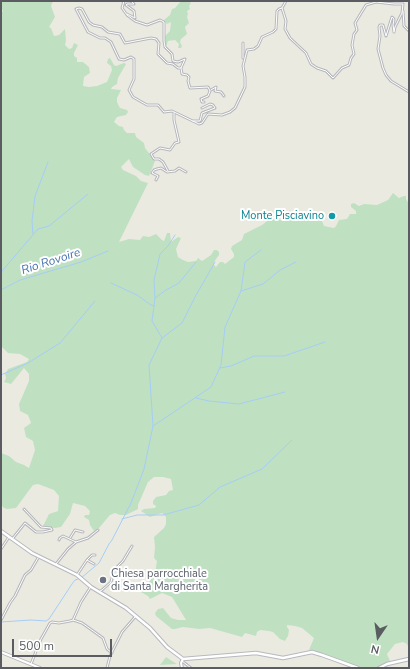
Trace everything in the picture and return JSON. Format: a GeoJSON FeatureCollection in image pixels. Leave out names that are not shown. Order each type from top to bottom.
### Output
{"type":"FeatureCollection","features":[{"type":"Feature","properties":{"kind":"main road"},"geometry":{"type":"LineString","coordinates":[[1,531],[39,556],[81,578],[91,588],[126,608],[150,628],[167,647],[182,660],[248,653],[286,658],[312,652],[358,668]]}},
{"type":"Feature","properties":{"kind":"main road"},"geometry":{"type":"LineString","coordinates":[[379,668],[387,664],[409,659]]}},
{"type":"Feature","properties":{"kind":"street"},"geometry":{"type":"LineString","coordinates":[[124,1],[122,7],[126,14],[135,21],[146,25],[160,20],[164,22],[165,47],[172,54],[173,61],[178,62],[185,59],[181,68],[182,74],[189,77],[188,81],[190,88],[208,87],[210,90]]}},
{"type":"Feature","properties":{"kind":"street"},"geometry":{"type":"LineString","coordinates":[[126,14],[135,18],[134,11],[126,5],[134,4],[131,1]]}},
{"type":"Feature","properties":{"kind":"street"},"geometry":{"type":"LineString","coordinates":[[243,61],[247,50],[254,49],[258,46],[262,37],[276,29],[277,11],[279,8],[282,8],[286,1]]}},
{"type":"Feature","properties":{"kind":"street"},"geometry":{"type":"LineString","coordinates":[[282,8],[286,22],[285,29],[290,38],[306,54],[311,64],[326,71],[333,78],[342,68],[349,65],[354,54],[352,45],[356,30],[355,23],[366,5],[376,2],[394,4],[402,3],[404,26],[409,31]]}},
{"type":"Feature","properties":{"kind":"street"},"geometry":{"type":"LineString","coordinates":[[181,68],[169,64],[158,55],[158,42],[156,39],[151,38],[135,40],[126,43],[119,34],[107,31],[102,27],[91,24],[82,9],[76,9],[89,32],[108,40],[113,46],[119,59],[124,60],[131,57],[134,59],[134,79],[129,90],[132,96],[148,105],[158,105],[164,112],[172,111],[200,124],[208,114],[222,115],[235,108],[245,87],[243,43]]}},
{"type":"Feature","properties":{"kind":"street"},"geometry":{"type":"LineString","coordinates":[[403,9],[401,17],[394,28],[394,32],[393,25],[394,19],[392,17],[386,36],[382,25],[380,26],[378,49],[383,68],[388,78],[409,92]]}},
{"type":"Feature","properties":{"kind":"street"},"geometry":{"type":"LineString","coordinates":[[204,102],[202,102],[201,99],[208,96],[210,90],[216,87],[215,91],[222,92],[224,96]]}},
{"type":"Feature","properties":{"kind":"street"},"geometry":{"type":"LineString","coordinates":[[192,121],[200,121],[202,113],[214,108],[210,104],[202,108]]}},
{"type":"Feature","properties":{"kind":"street"},"geometry":{"type":"LineString","coordinates":[[168,171],[162,161],[155,159],[151,154],[155,153],[158,148],[170,150],[175,143],[180,141],[174,120],[175,112]]}},
{"type":"Feature","properties":{"kind":"street"},"geometry":{"type":"LineString","coordinates":[[156,180],[158,176],[152,173],[154,169],[161,168],[165,171],[174,171],[179,168],[186,172]]}},
{"type":"Feature","properties":{"kind":"street"},"geometry":{"type":"LineString","coordinates":[[13,539],[25,523],[36,532],[52,530],[51,528],[41,527],[24,509]]}},
{"type":"Feature","properties":{"kind":"street"},"geometry":{"type":"LineString","coordinates":[[70,539],[75,530],[83,532]]}},
{"type":"Feature","properties":{"kind":"street"},"geometry":{"type":"LineString","coordinates":[[55,565],[76,542],[88,538],[98,530]]}},
{"type":"Feature","properties":{"kind":"street"},"geometry":{"type":"LineString","coordinates":[[59,540],[63,536],[76,542]]}},
{"type":"Feature","properties":{"kind":"street"},"geometry":{"type":"LineString","coordinates":[[1,549],[9,537]]}},
{"type":"Feature","properties":{"kind":"street"},"geometry":{"type":"LineString","coordinates":[[95,590],[102,590],[111,582],[114,570],[123,561],[132,546]]}},
{"type":"Feature","properties":{"kind":"street"},"geometry":{"type":"LineString","coordinates":[[76,575],[87,560],[92,555],[95,555]]}},
{"type":"Feature","properties":{"kind":"street"},"geometry":{"type":"LineString","coordinates":[[1,620],[25,575],[39,556]]}},
{"type":"Feature","properties":{"kind":"street"},"geometry":{"type":"LineString","coordinates":[[87,560],[94,564]]}},
{"type":"Feature","properties":{"kind":"street"},"geometry":{"type":"LineString","coordinates":[[73,620],[81,602],[91,588]]}},
{"type":"Feature","properties":{"kind":"street"},"geometry":{"type":"LineString","coordinates":[[107,668],[112,653],[125,628],[136,616]]}},
{"type":"Feature","properties":{"kind":"street"},"geometry":{"type":"LineString","coordinates":[[31,664],[40,639],[52,622],[70,622],[73,620],[84,624],[101,636],[107,649],[112,653]]}},
{"type":"Feature","properties":{"kind":"street"},"geometry":{"type":"LineString","coordinates":[[1,652],[40,668]]}},
{"type":"Feature","properties":{"kind":"street"},"geometry":{"type":"LineString","coordinates":[[182,660],[182,668]]}},
{"type":"Feature","properties":{"kind":"street"},"geometry":{"type":"LineString","coordinates":[[182,660],[191,668]]}},
{"type":"Feature","properties":{"kind":"green space"},"geometry":{"type":"Polygon","coordinates":[[[1,1],[53,1],[51,6],[55,17],[49,27],[51,28],[54,36],[59,35],[65,29],[65,45],[69,49],[72,48],[74,43],[78,45],[74,56],[77,58],[77,62],[83,62],[89,67],[90,73],[84,77],[83,86],[97,86],[107,82],[112,70],[111,66],[107,63],[108,59],[110,58],[116,66],[124,63],[126,64],[118,78],[117,84],[111,89],[121,90],[117,98],[117,102],[120,108],[127,110],[128,112],[126,115],[117,117],[114,122],[123,127],[127,133],[135,133],[136,137],[144,143],[145,148],[155,161],[149,176],[133,167],[129,159],[121,167],[123,170],[136,176],[141,181],[148,183],[119,242],[129,239],[140,240],[143,236],[149,237],[156,234],[164,241],[167,233],[170,233],[171,242],[178,237],[181,238],[176,249],[178,257],[188,262],[196,261],[198,258],[202,261],[211,255],[214,250],[217,250],[219,255],[214,262],[216,267],[220,262],[225,264],[234,257],[231,249],[232,246],[242,240],[244,234],[262,225],[271,218],[285,221],[291,217],[301,220],[308,212],[316,215],[322,221],[324,226],[334,228],[339,220],[347,219],[350,214],[356,214],[356,211],[351,207],[351,204],[354,203],[359,206],[364,204],[377,205],[388,200],[393,193],[399,198],[406,196],[409,204],[409,649],[407,644],[403,642],[395,644],[387,654],[390,661],[385,664],[376,668],[362,668],[311,651],[309,650],[314,638],[302,628],[295,626],[287,625],[289,630],[285,641],[280,639],[273,632],[260,630],[257,632],[256,636],[245,633],[242,637],[210,628],[199,629],[183,627],[172,629],[156,616],[155,613],[158,609],[163,608],[171,618],[186,620],[172,597],[162,593],[150,599],[148,596],[139,591],[147,585],[155,573],[157,561],[154,558],[154,537],[164,528],[166,524],[166,517],[162,513],[150,517],[141,511],[144,509],[155,508],[156,506],[153,504],[153,501],[156,497],[166,495],[169,491],[173,490],[171,479],[154,477],[148,482],[138,505],[138,509],[126,515],[115,513],[110,515],[99,528],[94,531],[89,520],[84,517],[85,515],[89,515],[90,511],[85,506],[73,503],[70,514],[61,527],[55,528],[43,526],[49,514],[58,511],[59,496],[54,490],[38,484],[33,485],[16,508],[7,509],[2,506],[1,453],[29,468],[35,450],[33,441],[26,437],[24,428],[31,423],[28,415],[20,411],[19,404],[29,381],[29,374],[24,368],[11,384],[4,382],[6,378],[5,374],[8,369],[27,362],[29,359],[20,354],[8,353],[1,346],[1,13],[3,11],[1,1]]]}},
{"type":"Feature","properties":{"kind":"green space"},"geometry":{"type":"Polygon","coordinates":[[[181,1],[189,1],[191,3],[189,6],[190,9],[187,11],[189,23],[185,27],[187,34],[181,39],[181,48],[178,48],[179,44],[175,40],[168,41],[166,47],[164,41],[165,36],[170,31],[171,22],[167,24],[164,20],[170,15],[172,9],[175,8],[181,1]]]}},
{"type":"Feature","properties":{"kind":"green space"},"geometry":{"type":"Polygon","coordinates":[[[166,657],[172,661],[177,664],[160,665],[166,657]]]}},
{"type":"Feature","properties":{"kind":"waterway"},"geometry":{"type":"LineString","coordinates":[[33,234],[32,221],[35,196],[48,162]]}},
{"type":"Feature","properties":{"kind":"waterway"},"geometry":{"type":"LineString","coordinates":[[1,275],[2,271],[38,229],[49,226],[88,194]]}},
{"type":"Feature","properties":{"kind":"waterway"},"geometry":{"type":"LineString","coordinates":[[155,298],[154,280],[160,254],[168,246],[175,235]]}},
{"type":"Feature","properties":{"kind":"waterway"},"geometry":{"type":"LineString","coordinates":[[153,426],[211,387],[221,365],[225,327],[241,291],[245,262],[261,250]]}},
{"type":"Feature","properties":{"kind":"waterway","name":"Rio Rovoire"},"geometry":{"type":"LineString","coordinates":[[1,290],[20,280],[81,262],[108,251]]}},
{"type":"Feature","properties":{"kind":"waterway"},"geometry":{"type":"LineString","coordinates":[[162,338],[152,321],[155,298],[179,283],[196,262]]}},
{"type":"Feature","properties":{"kind":"waterway"},"geometry":{"type":"LineString","coordinates":[[1,622],[31,620],[46,621],[49,619],[75,580],[81,578],[99,563],[131,503],[144,469],[153,426],[149,365],[162,338],[182,323],[215,262]]}},
{"type":"Feature","properties":{"kind":"waterway"},"geometry":{"type":"LineString","coordinates":[[241,291],[263,284],[280,270],[296,262]]}},
{"type":"Feature","properties":{"kind":"waterway"},"geometry":{"type":"LineString","coordinates":[[111,283],[137,295],[154,306]]}},
{"type":"Feature","properties":{"kind":"waterway"},"geometry":{"type":"LineString","coordinates":[[1,375],[28,363],[60,343],[95,301]]}},
{"type":"Feature","properties":{"kind":"waterway"},"geometry":{"type":"LineString","coordinates":[[220,368],[231,366],[254,356],[284,356],[325,342]]}},
{"type":"Feature","properties":{"kind":"waterway"},"geometry":{"type":"LineString","coordinates":[[196,398],[239,404],[285,392]]}},
{"type":"Feature","properties":{"kind":"waterway"},"geometry":{"type":"LineString","coordinates":[[122,519],[137,515],[163,515],[199,505],[220,487],[262,469],[292,440]]}},
{"type":"Feature","properties":{"kind":"place","name":"Monte Pisciavino"},"geometry":{"type":"Point","coordinates":[332,216]}},
{"type":"Feature","properties":{"kind":"place","name":"Chiesa parrocchiale di Santa Margherita"},"geometry":{"type":"Point","coordinates":[103,580]}}]}
